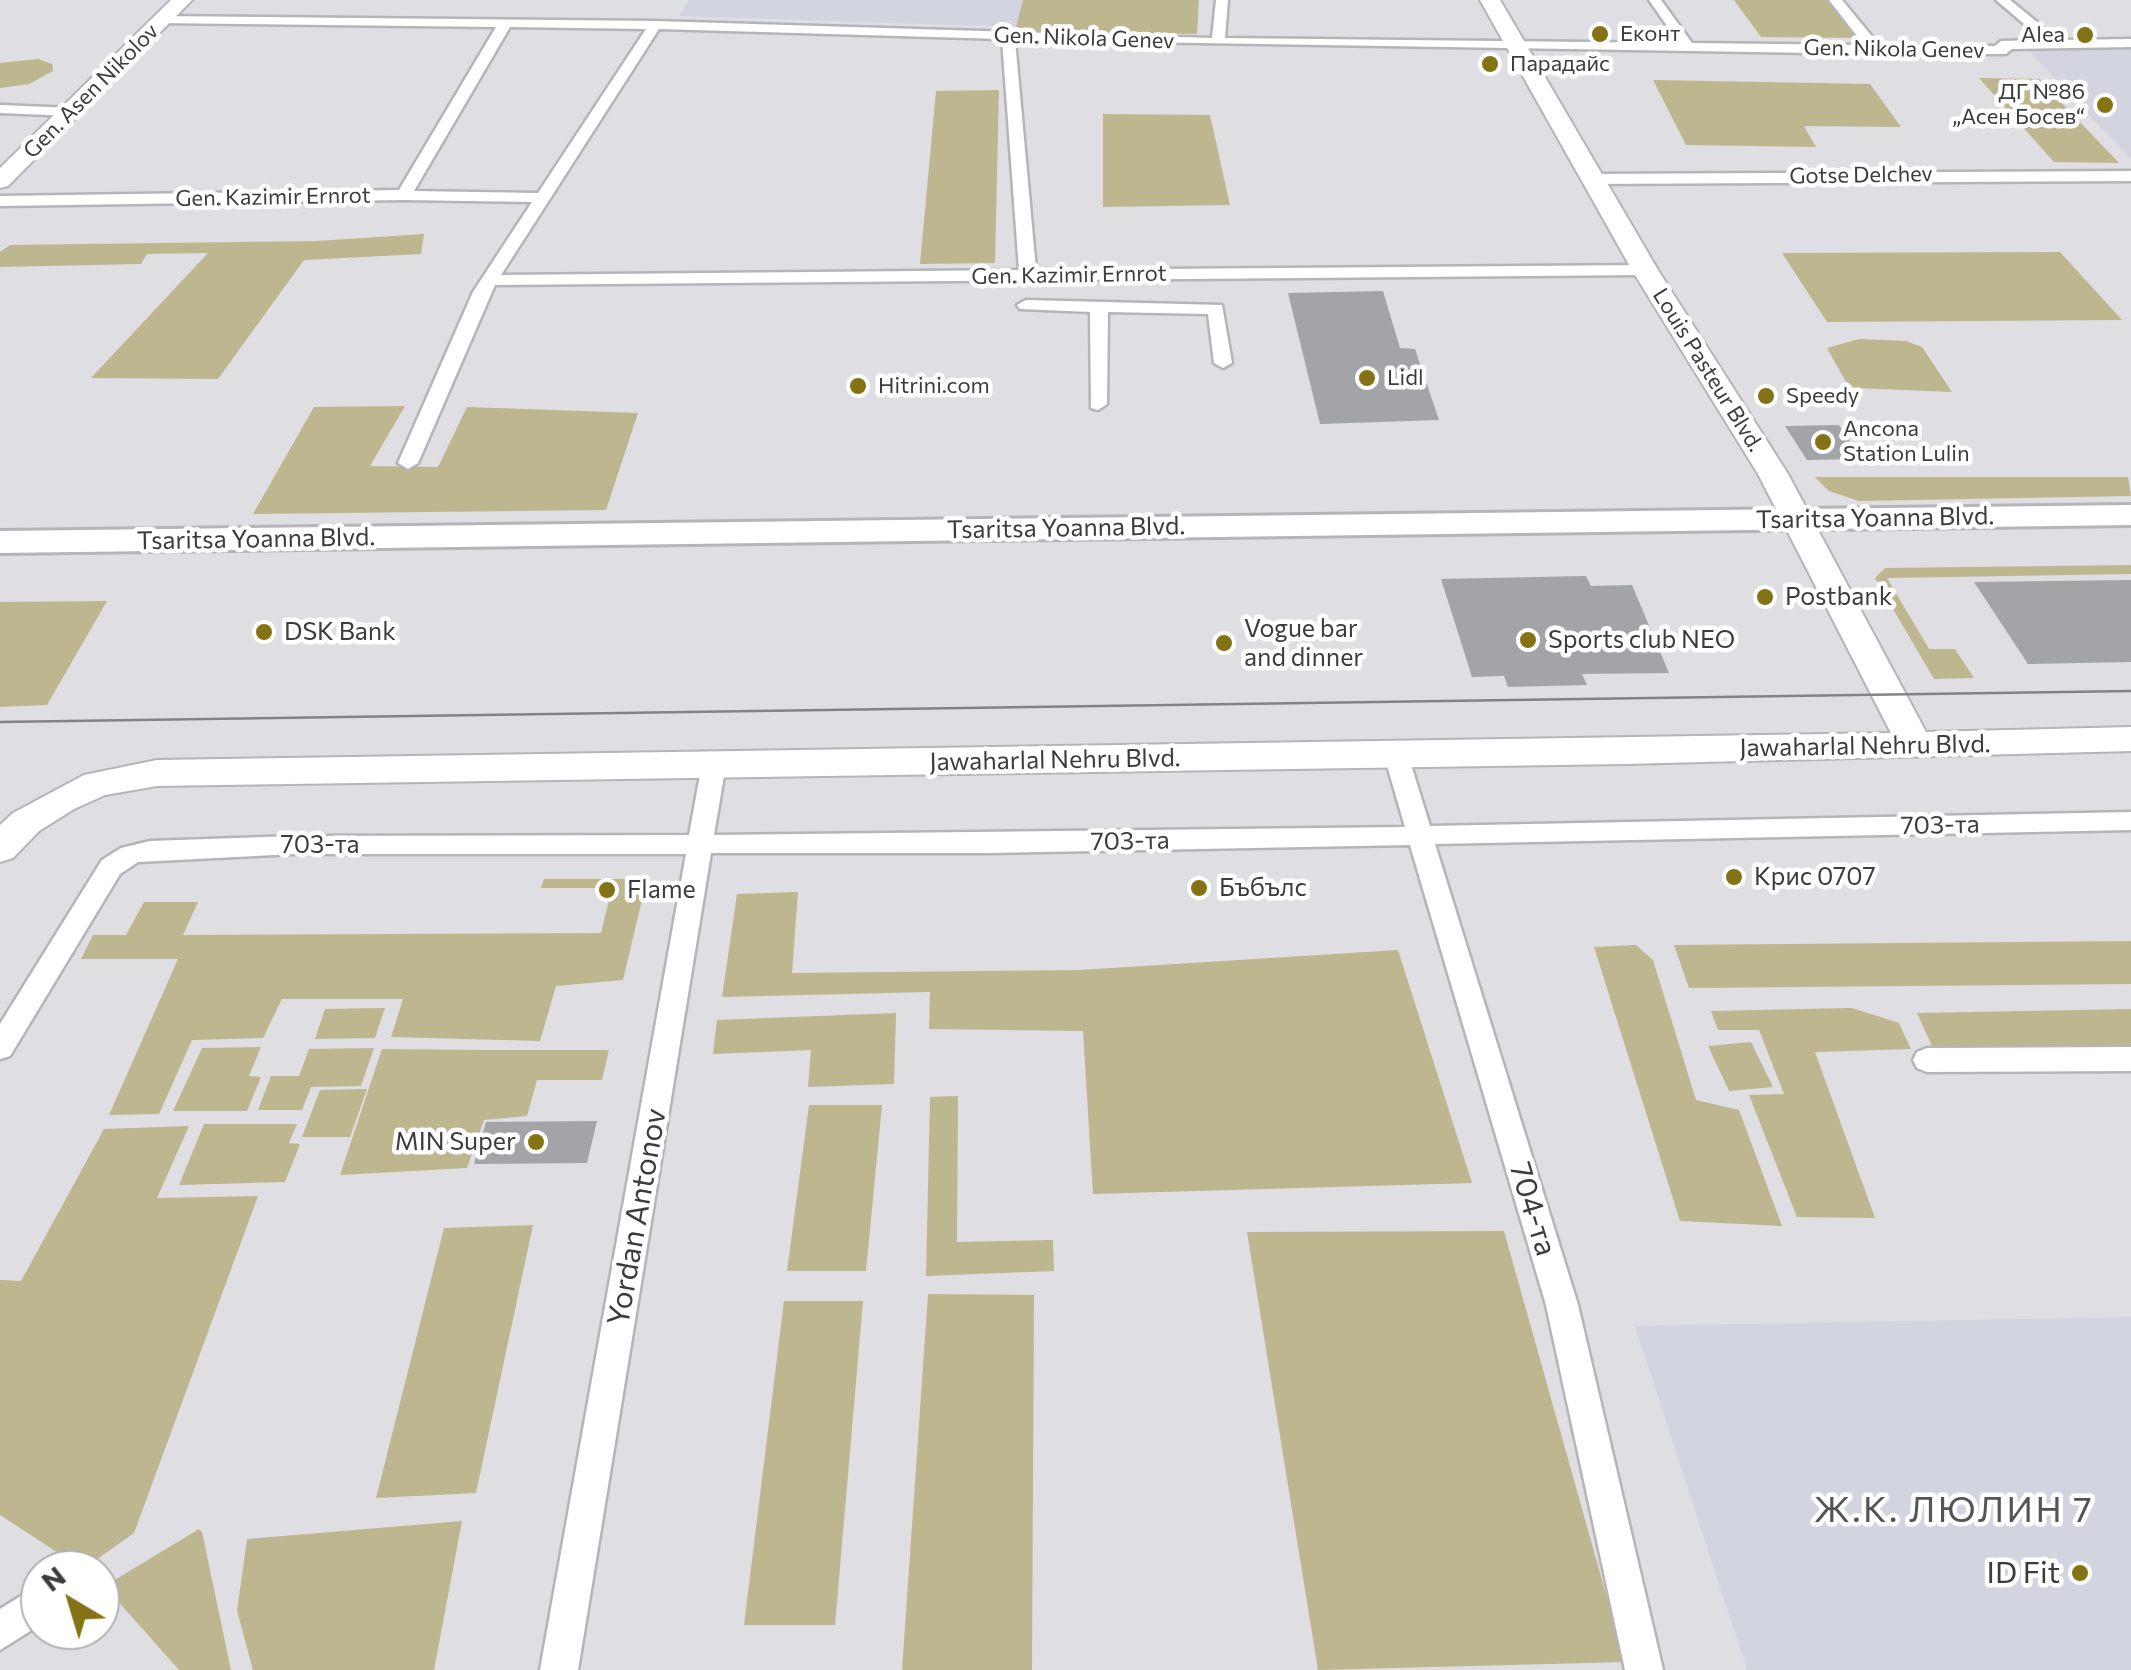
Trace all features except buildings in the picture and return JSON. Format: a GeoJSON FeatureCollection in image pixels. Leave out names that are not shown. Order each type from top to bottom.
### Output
{"type":"FeatureCollection","features":[{"type":"Feature","properties":{"kind":"main road","name":"Tsaritsa Yoanna Blvd."},"geometry":{"type":"LineString","coordinates":[[0,569],[1804,533],[2131,515]]}},
{"type":"Feature","properties":{"kind":"main road","name":"Tsaritsa Yoanna Blvd."},"geometry":{"type":"LineString","coordinates":[[0,542],[1804,533],[2131,543]]}},
{"type":"Feature","properties":{"kind":"street","name":"Gen. Asen Nikolov"},"geometry":{"type":"LineString","coordinates":[[0,181],[182,0]]}},
{"type":"Feature","properties":{"kind":"street"},"geometry":{"type":"LineString","coordinates":[[1218,42],[1222,0]]}},
{"type":"Feature","properties":{"kind":"street","name":"Louis Pasteur Blvd."},"geometry":{"type":"LineString","coordinates":[[1490,0],[1645,270],[1769,466],[1914,746]]}},
{"type":"Feature","properties":{"kind":"street"},"geometry":{"type":"LineString","coordinates":[[1655,0],[1688,46]]}},
{"type":"Feature","properties":{"kind":"street"},"geometry":{"type":"LineString","coordinates":[[1835,0],[1876,50]]}},
{"type":"Feature","properties":{"kind":"street"},"geometry":{"type":"LineString","coordinates":[[2002,0],[2056,44]]}},
{"type":"Feature","properties":{"kind":"street","name":"Gen. Nikola Genev"},"geometry":{"type":"LineString","coordinates":[[162,20],[477,18],[506,24],[655,24],[1218,42],[1876,50],[2131,43]]}},
{"type":"Feature","properties":{"kind":"street"},"geometry":{"type":"LineString","coordinates":[[404,195],[506,24]]}},
{"type":"Feature","properties":{"kind":"street"},"geometry":{"type":"LineString","coordinates":[[408,464],[466,327],[655,24]]}},
{"type":"Feature","properties":{"kind":"street"},"geometry":{"type":"LineString","coordinates":[[1008,35],[1028,276]]}},
{"type":"Feature","properties":{"kind":"street"},"geometry":{"type":"LineString","coordinates":[[0,109],[72,112]]}},
{"type":"Feature","properties":{"kind":"street","name":"Gotse Delchev"},"geometry":{"type":"LineString","coordinates":[[1592,178],[2131,176]]}},
{"type":"Feature","properties":{"kind":"street","name":"Gen. Kazimir Ernrot"},"geometry":{"type":"LineString","coordinates":[[0,201],[404,195],[546,198]]}},
{"type":"Feature","properties":{"kind":"street","name":"Gen. Kazimir Ernrot"},"geometry":{"type":"LineString","coordinates":[[493,280],[1645,270]]}},
{"type":"Feature","properties":{"kind":"street"},"geometry":{"type":"LineString","coordinates":[[1026,305],[1216,309],[1223,363]]}},
{"type":"Feature","properties":{"kind":"street"},"geometry":{"type":"LineString","coordinates":[[1098,404],[1099,306]]}},
{"type":"Feature","properties":{"kind":"street","name":"Jawaharlal Nehru Blvd."},"geometry":{"type":"LineString","coordinates":[[0,848],[26,822],[61,800],[127,776],[314,769],[1396,755],[2131,740]]}},
{"type":"Feature","properties":{"kind":"street","name":"704-та"},"geometry":{"type":"LineString","coordinates":[[1396,755],[1562,1305],[1644,1670]]}},
{"type":"Feature","properties":{"kind":"street","name":"Yordan Antonov"},"geometry":{"type":"LineString","coordinates":[[559,1670],[714,764]]}},
{"type":"Feature","properties":{"kind":"street","name":"703-та"},"geometry":{"type":"LineString","coordinates":[[0,1048],[111,867],[130,855],[294,844],[700,846],[2131,821]]}},
{"type":"Feature","properties":{"kind":"street"},"geometry":{"type":"LineString","coordinates":[[1927,1060],[2131,1060]]}},
{"type":"Feature","properties":{"kind":"shaded area"},"geometry":{"type":"Polygon","coordinates":[[[689,0],[1023,0],[1016,27],[679,16],[689,0]]]}},
{"type":"Feature","properties":{"kind":"shaded area"},"geometry":{"type":"Polygon","coordinates":[[[1023,0],[1199,0],[1197,34],[1035,31],[1016,27],[1023,0]]]}},
{"type":"Feature","properties":{"kind":"shaded area"},"geometry":{"type":"Polygon","coordinates":[[[1734,0],[1826,0],[1857,38],[1761,37],[1734,0]]]}},
{"type":"Feature","properties":{"kind":"shaded area","name":"ДГ №86 „Асен Босев“"},"geometry":{"type":"Polygon","coordinates":[[[2131,48],[2131,159],[2028,50],[2131,48]]]}},
{"type":"Feature","properties":{"kind":"shaded area"},"geometry":{"type":"Polygon","coordinates":[[[38,59],[52,64],[53,71],[29,84],[0,88],[0,63],[38,59]]]}},
{"type":"Feature","properties":{"kind":"shaded area"},"geometry":{"type":"Polygon","coordinates":[[[1979,78],[2039,79],[2119,163],[2054,162],[1979,78]]]}},
{"type":"Feature","properties":{"kind":"shaded area"},"geometry":{"type":"Polygon","coordinates":[[[1653,80],[1870,84],[1901,127],[1804,126],[1816,147],[1686,145],[1653,80]]]}},
{"type":"Feature","properties":{"kind":"shaded area"},"geometry":{"type":"Polygon","coordinates":[[[999,90],[995,263],[920,264],[936,91],[999,90]]]}},
{"type":"Feature","properties":{"kind":"shaded area"},"geometry":{"type":"Polygon","coordinates":[[[1103,114],[1210,115],[1230,205],[1103,207],[1103,114]]]}},
{"type":"Feature","properties":{"kind":"shaded area"},"geometry":{"type":"Polygon","coordinates":[[[424,234],[421,254],[304,260],[218,379],[91,378],[208,253],[147,254],[141,264],[0,267],[0,252],[10,245],[317,241],[424,234]]]}},
{"type":"Feature","properties":{"kind":"shaded area"},"geometry":{"type":"Polygon","coordinates":[[[2060,252],[2122,320],[1827,322],[1782,253],[2060,252]]]}},
{"type":"Feature","properties":{"kind":"shaded area"},"geometry":{"type":"Polygon","coordinates":[[[1859,339],[1906,341],[1922,347],[1952,392],[1855,388],[1846,382],[1827,348],[1859,339]]]}},
{"type":"Feature","properties":{"kind":"shaded area"},"geometry":{"type":"Polygon","coordinates":[[[405,406],[370,466],[438,467],[467,407],[638,413],[606,510],[253,514],[314,407],[405,406]]]}},
{"type":"Feature","properties":{"kind":"shaded area"},"geometry":{"type":"Polygon","coordinates":[[[1815,477],[2128,477],[2131,496],[1859,501],[1829,491],[1815,477]]]}},
{"type":"Feature","properties":{"kind":"shaded area"},"geometry":{"type":"Polygon","coordinates":[[[2131,565],[2131,574],[1887,578],[1929,649],[1955,649],[1974,678],[1934,679],[1875,578],[1885,568],[2131,565]]]}},
{"type":"Feature","properties":{"kind":"shaded area"},"geometry":{"type":"Polygon","coordinates":[[[107,601],[47,705],[0,707],[0,602],[107,601]]]}},
{"type":"Feature","properties":{"kind":"shaded area"},"geometry":{"type":"Polygon","coordinates":[[[544,879],[647,879],[623,980],[556,986],[540,1041],[391,1037],[403,999],[282,999],[263,1038],[192,1040],[159,1114],[109,1115],[178,959],[81,959],[93,935],[126,935],[144,902],[198,902],[183,935],[601,933],[612,888],[541,888],[544,879]]]}},
{"type":"Feature","properties":{"kind":"shaded area"},"geometry":{"type":"Polygon","coordinates":[[[798,892],[792,973],[1080,970],[1398,950],[1472,1183],[1093,1194],[1083,1031],[929,1029],[930,992],[722,997],[737,894],[798,892]]]}},
{"type":"Feature","properties":{"kind":"shaded area"},"geometry":{"type":"Polygon","coordinates":[[[2131,941],[2131,984],[1689,988],[1674,945],[2131,941]]]}},
{"type":"Feature","properties":{"kind":"shaded area"},"geometry":{"type":"Polygon","coordinates":[[[1636,945],[1653,960],[1696,1100],[1739,1110],[1782,1226],[1680,1221],[1594,947],[1636,945]]]}},
{"type":"Feature","properties":{"kind":"shaded area"},"geometry":{"type":"Polygon","coordinates":[[[385,1008],[375,1038],[315,1039],[325,1009],[385,1008]]]}},
{"type":"Feature","properties":{"kind":"shaded area"},"geometry":{"type":"Polygon","coordinates":[[[1852,1008],[1899,1023],[1911,1049],[1815,1052],[1875,1218],[1797,1217],[1749,1095],[1784,1094],[1759,1030],[1718,1030],[1711,1011],[1852,1008]]]}},
{"type":"Feature","properties":{"kind":"shaded area"},"geometry":{"type":"Polygon","coordinates":[[[2131,1009],[2131,1045],[1933,1048],[1917,1013],[2131,1009]]]}},
{"type":"Feature","properties":{"kind":"shaded area"},"geometry":{"type":"Polygon","coordinates":[[[896,1013],[894,1084],[808,1087],[811,1050],[713,1054],[717,1020],[896,1013]]]}},
{"type":"Feature","properties":{"kind":"shaded area"},"geometry":{"type":"Polygon","coordinates":[[[1751,1042],[1773,1087],[1729,1091],[1708,1046],[1751,1042]]]}},
{"type":"Feature","properties":{"kind":"shaded area"},"geometry":{"type":"Polygon","coordinates":[[[261,1047],[249,1076],[261,1077],[247,1111],[173,1111],[202,1048],[261,1047]]]}},
{"type":"Feature","properties":{"kind":"shaded area"},"geometry":{"type":"Polygon","coordinates":[[[374,1048],[361,1086],[311,1087],[302,1110],[258,1110],[271,1076],[299,1076],[309,1049],[374,1048]]]}},
{"type":"Feature","properties":{"kind":"shaded area"},"geometry":{"type":"Polygon","coordinates":[[[382,1049],[609,1050],[602,1080],[537,1080],[527,1116],[484,1120],[467,1168],[340,1175],[382,1049]]]}},
{"type":"Feature","properties":{"kind":"shaded area"},"geometry":{"type":"Polygon","coordinates":[[[367,1089],[350,1137],[302,1137],[320,1090],[367,1089]]]}},
{"type":"Feature","properties":{"kind":"shaded area"},"geometry":{"type":"Polygon","coordinates":[[[958,1096],[957,1242],[1053,1240],[1054,1271],[926,1276],[930,1097],[958,1096]]]}},
{"type":"Feature","properties":{"kind":"shaded area"},"geometry":{"type":"Polygon","coordinates":[[[809,1105],[882,1105],[866,1271],[787,1271],[809,1105]]]}},
{"type":"Feature","properties":{"kind":"shaded area"},"geometry":{"type":"Polygon","coordinates":[[[204,1124],[297,1124],[289,1143],[300,1144],[285,1182],[179,1185],[204,1124]]]}},
{"type":"Feature","properties":{"kind":"shaded area"},"geometry":{"type":"Polygon","coordinates":[[[189,1126],[157,1198],[258,1196],[134,1533],[110,1550],[54,1550],[0,1515],[0,1280],[21,1281],[104,1129],[189,1126]]]}},
{"type":"Feature","properties":{"kind":"shaded area"},"geometry":{"type":"Polygon","coordinates":[[[533,1225],[476,1493],[376,1498],[444,1228],[533,1225]]]}},
{"type":"Feature","properties":{"kind":"shaded area"},"geometry":{"type":"Polygon","coordinates":[[[1504,1231],[1625,1662],[1318,1670],[1247,1232],[1504,1231]]]}},
{"type":"Feature","properties":{"kind":"shaded area"},"geometry":{"type":"Polygon","coordinates":[[[928,1294],[1034,1295],[1032,1670],[902,1670],[928,1294]]]}},
{"type":"Feature","properties":{"kind":"shaded area"},"geometry":{"type":"Polygon","coordinates":[[[784,1301],[863,1301],[835,1625],[744,1625],[784,1301]]]}},
{"type":"Feature","properties":{"kind":"shaded area"},"geometry":{"type":"Polygon","coordinates":[[[2131,1317],[2131,1670],[1747,1670],[1635,1326],[2131,1317]]]}},
{"type":"Feature","properties":{"kind":"shaded area"},"geometry":{"type":"Polygon","coordinates":[[[462,1521],[434,1670],[253,1670],[237,1611],[247,1539],[462,1521]]]}},
{"type":"Feature","properties":{"kind":"shaded area"},"geometry":{"type":"Polygon","coordinates":[[[199,1529],[231,1670],[179,1670],[120,1604],[120,1577],[199,1529]]]}},
{"type":"Feature","properties":{"kind":"tram line"},"geometry":{"type":"LineString","coordinates":[[0,722],[2131,691]]}},
{"type":"Feature","properties":{"kind":"place","name":"Еконт"},"geometry":{"type":"Point","coordinates":[1600,34]}},
{"type":"Feature","properties":{"kind":"place","name":"Alea"},"geometry":{"type":"Point","coordinates":[2085,35]}},
{"type":"Feature","properties":{"kind":"place","name":"Парадайс"},"geometry":{"type":"Point","coordinates":[1490,64]}},
{"type":"Feature","properties":{"kind":"place","name":"ДГ №86 „Асен Босев“"},"geometry":{"type":"Point","coordinates":[2105,105]}},
{"type":"Feature","properties":{"kind":"place","name":"Lidl"},"geometry":{"type":"Point","coordinates":[1367,378]}},
{"type":"Feature","properties":{"kind":"place","name":"Hitrini.com"},"geometry":{"type":"Point","coordinates":[858,386]}},
{"type":"Feature","properties":{"kind":"place","name":"Speedy"},"geometry":{"type":"Point","coordinates":[1766,396]}},
{"type":"Feature","properties":{"kind":"place","name":"Ancona Station Lulin"},"geometry":{"type":"Point","coordinates":[1823,442]}},
{"type":"Feature","properties":{"kind":"place","name":"Postbank"},"geometry":{"type":"Point","coordinates":[1765,597]}},
{"type":"Feature","properties":{"kind":"place","name":"DSK Bank"},"geometry":{"type":"Point","coordinates":[264,632]}},
{"type":"Feature","properties":{"kind":"place","name":"Sports club NEO"},"geometry":{"type":"Point","coordinates":[1528,640]}},
{"type":"Feature","properties":{"kind":"place","name":"Vogue bar and dinner"},"geometry":{"type":"Point","coordinates":[1224,643]}},
{"type":"Feature","properties":{"kind":"place","name":"Крис 0707"},"geometry":{"type":"Point","coordinates":[1734,877]}},
{"type":"Feature","properties":{"kind":"place","name":"Бъбълс"},"geometry":{"type":"Point","coordinates":[1199,888]}},
{"type":"Feature","properties":{"kind":"place","name":"Flame"},"geometry":{"type":"Point","coordinates":[607,890]}},
{"type":"Feature","properties":{"kind":"place","name":"MIN Super"},"geometry":{"type":"Point","coordinates":[536,1142]}},
{"type":"Feature","properties":{"kind":"place","name":"ID Fit"},"geometry":{"type":"Point","coordinates":[2080,1573]}},
{"type":"Feature","properties":{"kind":"district","name":"Ж.К. ЛЮЛИН 7"},"geometry":{"type":"Point","coordinates":[1954,1510]}}]}
